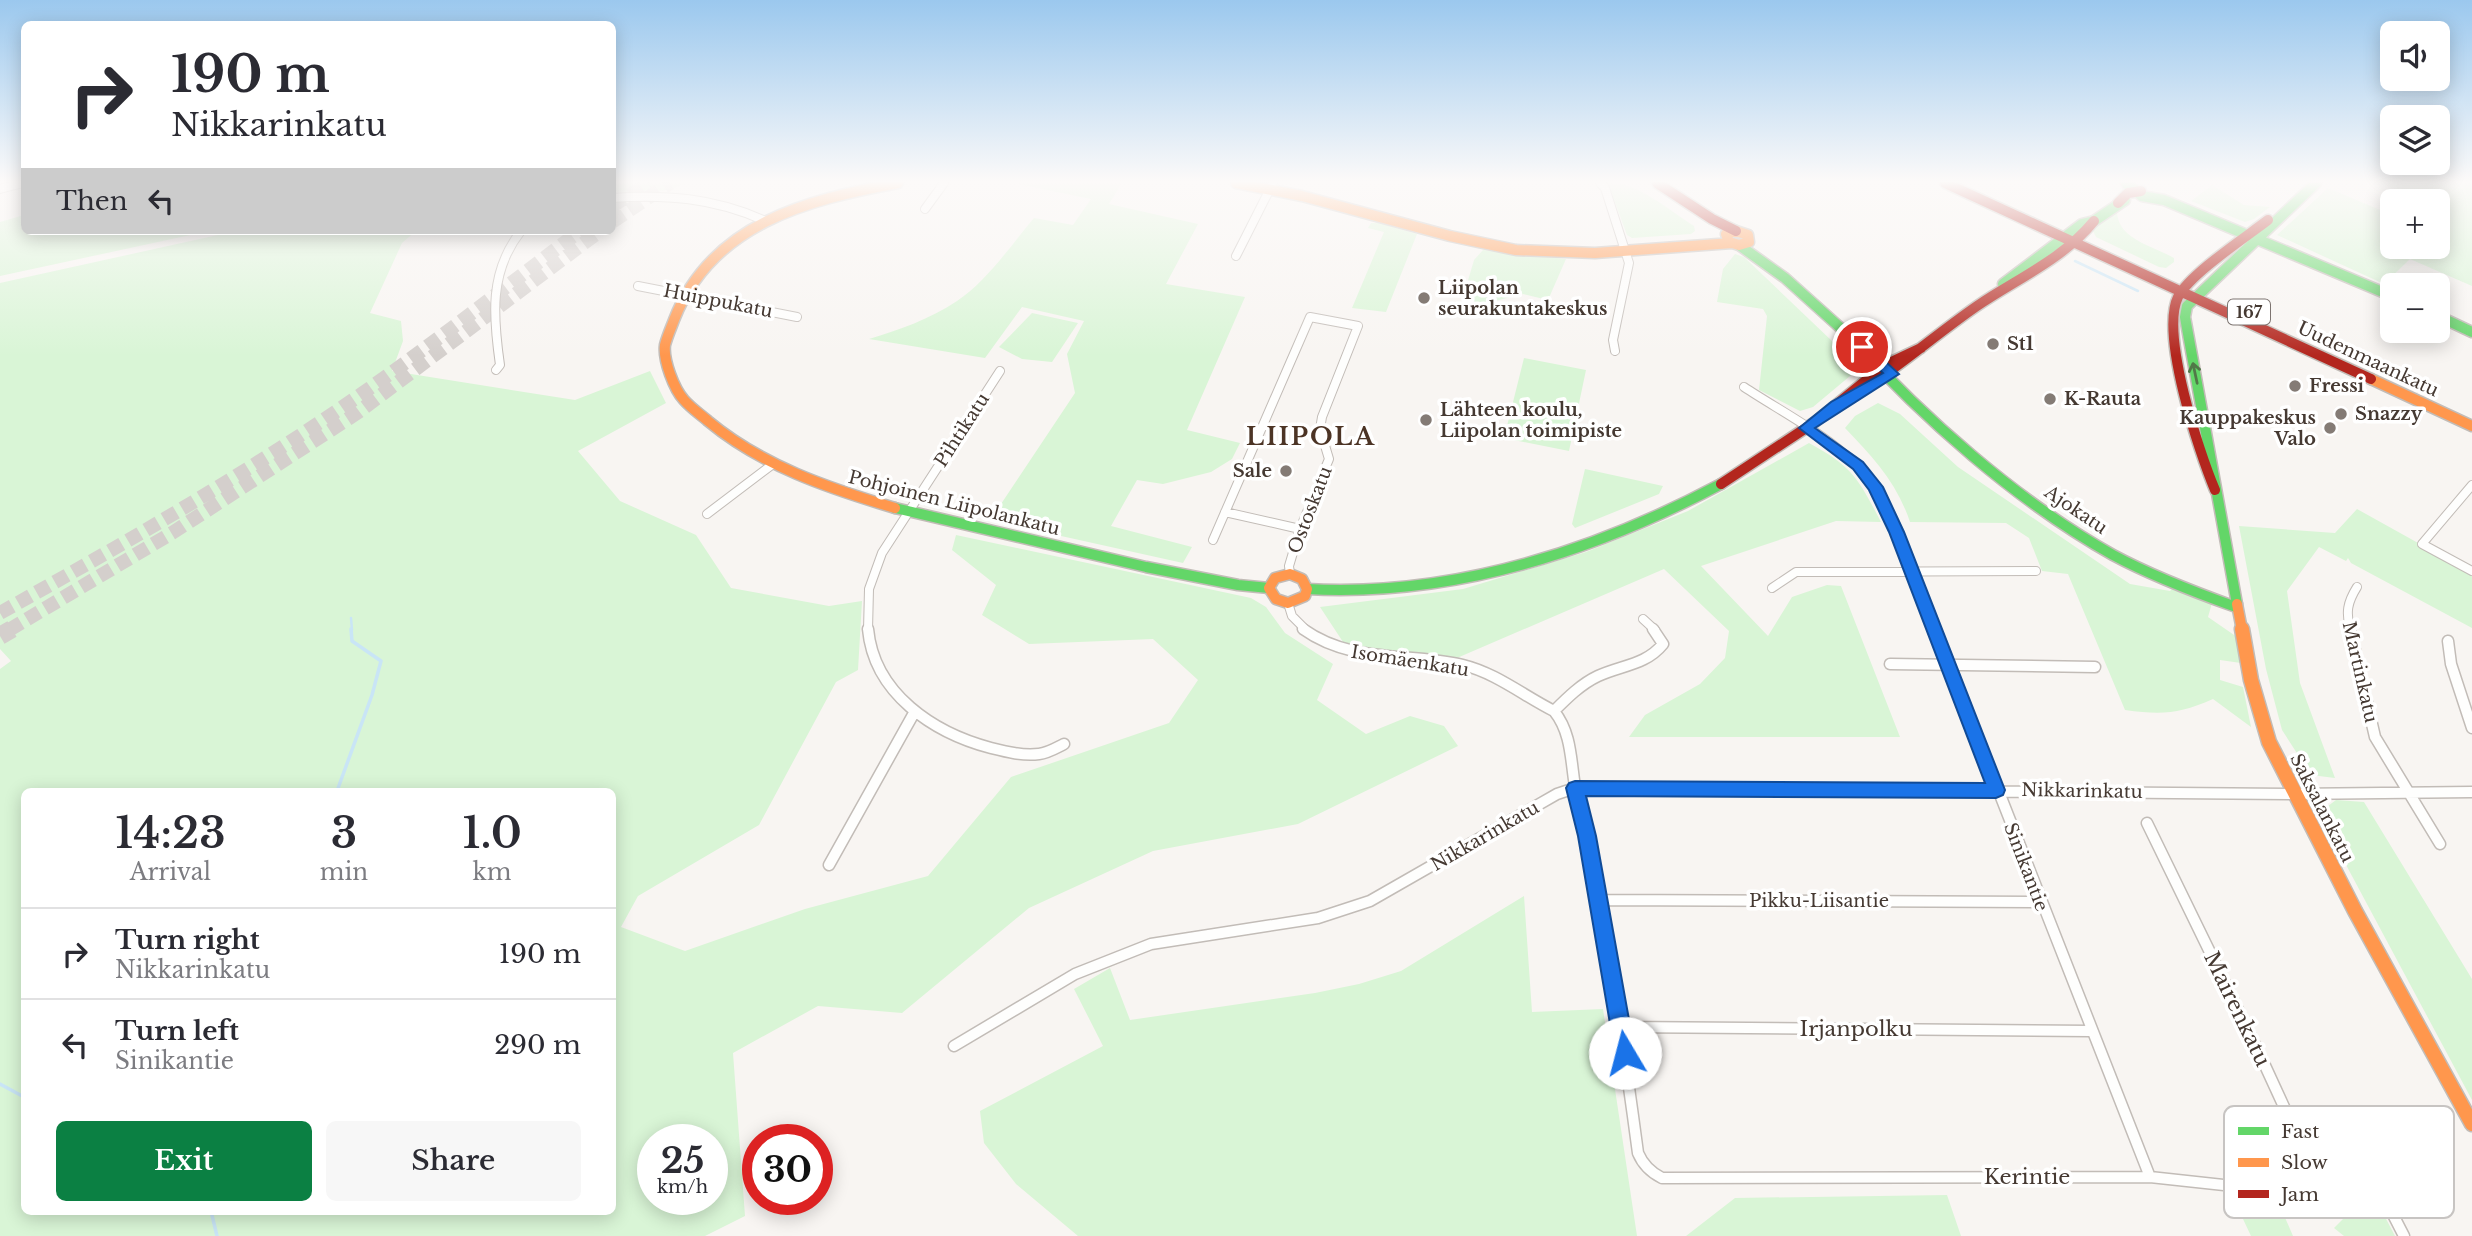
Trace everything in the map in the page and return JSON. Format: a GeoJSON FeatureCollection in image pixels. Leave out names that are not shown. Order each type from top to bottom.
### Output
{"type":"FeatureCollection","features":[{"type":"Feature","properties":{"kind":"street"},"geometry":{"type":"LineString","coordinates":[[496,370],[500,365],[494,305],[496,277],[513,241]]}},
{"type":"Feature","properties":{"kind":"street","name":"Pohjoinen Liipolankatu"},"geometry":{"type":"LineString","coordinates":[[736,241],[714,257],[682,294],[668,324],[665,349],[668,370],[679,395],[693,412],[711,426],[773,464],[834,490],[909,513],[1173,573],[1269,588]]}},
{"type":"Feature","properties":{"kind":"street"},"geometry":{"type":"LineString","coordinates":[[1236,256],[1244,241]]}},
{"type":"Feature","properties":{"kind":"street"},"geometry":{"type":"LineString","coordinates":[[1473,241],[1496,247],[1558,253],[1624,251],[1721,241]]}},
{"type":"Feature","properties":{"kind":"street"},"geometry":{"type":"LineString","coordinates":[[1615,351],[1613,340],[1629,264],[1621,241]]}},
{"type":"Feature","properties":{"kind":"street","name":"Ajokatu"},"geometry":{"type":"LineString","coordinates":[[1739,241],[1850,337],[1919,405],[2002,480],[2052,517],[2137,569],[2189,593],[2236,607]]}},
{"type":"Feature","properties":{"kind":"street"},"geometry":{"type":"LineString","coordinates":[[1307,589],[1385,589],[1485,574],[1553,555],[1638,525],[1736,476],[1921,348],[1997,292],[2005,281],[2067,241]]}},
{"type":"Feature","properties":{"kind":"street","name":"Uudenmaankatu"},"geometry":{"type":"LineString","coordinates":[[2084,241],[2472,426]]}},
{"type":"Feature","properties":{"kind":"street"},"geometry":{"type":"LineString","coordinates":[[2192,291],[2250,241]]}},
{"type":"Feature","properties":{"kind":"street"},"geometry":{"type":"LineString","coordinates":[[2263,241],[2380,291]]}},
{"type":"Feature","properties":{"kind":"street","name":"Huippukatu"},"geometry":{"type":"LineString","coordinates":[[638,286],[797,317]]}},
{"type":"Feature","properties":{"kind":"street","name":"Uudenmaankatu"},"geometry":{"type":"LineString","coordinates":[[2192,291],[2472,416]]}},
{"type":"Feature","properties":{"kind":"street","name":"Saksalankatu"},"geometry":{"type":"LineString","coordinates":[[2192,291],[2175,309],[2179,354],[2198,447],[2207,478],[2215,491],[2258,710],[2269,742],[2293,794],[2470,1122]]}},
{"type":"Feature","properties":{"kind":"street","name":"Ostoskatu"},"geometry":{"type":"LineString","coordinates":[[1213,540],[1310,317],[1358,326],[1322,417],[1320,429],[1329,458],[1300,529],[1289,566],[1290,574]]}},
{"type":"Feature","properties":{"kind":"street"},"geometry":{"type":"LineString","coordinates":[[2450,322],[2472,332]]}},
{"type":"Feature","properties":{"kind":"street","name":"Pihtikatu"},"geometry":{"type":"LineString","coordinates":[[1000,371],[877,565],[866,618],[876,663],[914,713],[942,730],[979,744],[1022,754],[1040,754],[1064,744]]}},
{"type":"Feature","properties":{"kind":"street"},"geometry":{"type":"LineString","coordinates":[[1744,387],[1806,428]]}},
{"type":"Feature","properties":{"kind":"street","name":"Sinikantie"},"geometry":{"type":"LineString","coordinates":[[1806,428],[1843,453],[1868,477],[1897,532],[2090,1031],[2150,1177]]}},
{"type":"Feature","properties":{"kind":"street"},"geometry":{"type":"LineString","coordinates":[[707,514],[773,464]]}},
{"type":"Feature","properties":{"kind":"street"},"geometry":{"type":"LineString","coordinates":[[2472,485],[2421,544],[2472,571]]}},
{"type":"Feature","properties":{"kind":"street"},"geometry":{"type":"LineString","coordinates":[[1225,512],[1300,529]]}},
{"type":"Feature","properties":{"kind":"street"},"geometry":{"type":"LineString","coordinates":[[1772,588],[1796,572],[2036,571]]}},
{"type":"Feature","properties":{"kind":"street"},"geometry":{"type":"LineString","coordinates":[[1290,574],[1301,579],[1307,589],[1304,596],[1288,603],[1276,599],[1269,588],[1275,578],[1290,574]]}},
{"type":"Feature","properties":{"kind":"street","name":"Martinkatu"},"geometry":{"type":"LineString","coordinates":[[2357,587],[2348,602],[2346,613],[2375,737],[2440,844]]}},
{"type":"Feature","properties":{"kind":"street","name":"Isomäenkatu"},"geometry":{"type":"LineString","coordinates":[[1288,603],[1291,615],[1300,626],[1338,649],[1381,658],[1464,666],[1483,673],[1554,711]]}},
{"type":"Feature","properties":{"kind":"street"},"geometry":{"type":"LineString","coordinates":[[1622,1027],[1587,836],[1575,788],[1568,739],[1560,717],[1554,711],[1581,686],[1599,675],[1633,666],[1658,651],[1663,644],[1661,637],[1643,619]]}},
{"type":"Feature","properties":{"kind":"street"},"geometry":{"type":"LineString","coordinates":[[2448,641],[2451,664],[2472,728]]}},
{"type":"Feature","properties":{"kind":"street"},"geometry":{"type":"LineString","coordinates":[[1890,664],[2095,667]]}},
{"type":"Feature","properties":{"kind":"street"},"geometry":{"type":"LineString","coordinates":[[830,865],[914,713]]}},
{"type":"Feature","properties":{"kind":"street","name":"Nikkarinkatu"},"geometry":{"type":"LineString","coordinates":[[954,1046],[1075,974],[1152,944],[1318,918],[1370,901],[1557,794],[1575,788],[2293,794],[2472,792]]}},
{"type":"Feature","properties":{"kind":"street","name":"Mairenkatu"},"geometry":{"type":"LineString","coordinates":[[2147,823],[2284,1106]]}},
{"type":"Feature","properties":{"kind":"street","name":"Pikku-Liisantie"},"geometry":{"type":"LineString","coordinates":[[1598,900],[2040,902]]}},
{"type":"Feature","properties":{"kind":"street","name":"Kerintie"},"geometry":{"type":"LineString","coordinates":[[1622,1027],[1638,1153],[1647,1169],[1662,1178],[2150,1177],[2224,1185]]}},
{"type":"Feature","properties":{"kind":"street","name":"Irjanpolku"},"geometry":{"type":"LineString","coordinates":[[1622,1027],[2090,1031]]}},
{"type":"Feature","properties":{"kind":"street","name":"Kerintie"},"geometry":{"type":"LineString","coordinates":[[2395,1218],[2404,1236]]}},
{"type":"Feature","properties":{"kind":"green space"},"geometry":{"type":"Polygon","coordinates":[[[0,241],[164,241],[0,276],[0,241]]]}},
{"type":"Feature","properties":{"kind":"green space"},"geometry":{"type":"Polygon","coordinates":[[[192,241],[405,241],[370,313],[401,321],[403,341],[392,371],[575,400],[650,371],[666,403],[578,451],[620,501],[696,535],[731,588],[829,606],[862,601],[858,670],[836,682],[759,825],[638,896],[621,927],[685,951],[805,909],[928,876],[1011,777],[1169,723],[1198,680],[1153,639],[1029,644],[982,615],[996,585],[952,550],[956,535],[1251,598],[1266,607],[1285,633],[1333,664],[1317,700],[1366,734],[1410,716],[1444,726],[1458,746],[1298,824],[1153,851],[1029,908],[902,1013],[818,1006],[733,1053],[742,1175],[742,1215],[745,1216],[705,1236],[0,1236],[0,669],[11,661],[0,649],[0,283],[192,241]]]}},
{"type":"Feature","properties":{"kind":"green space"},"geometry":{"type":"Polygon","coordinates":[[[1015,241],[1189,241],[1166,284],[1245,297],[1187,430],[1240,443],[1232,459],[1211,472],[1163,484],[1137,480],[1111,526],[1192,547],[1183,563],[985,519],[997,510],[1075,393],[1067,354],[1084,321],[1022,307],[985,358],[869,339],[936,313],[968,293],[1015,241]]]}},
{"type":"Feature","properties":{"kind":"green space"},"geometry":{"type":"Polygon","coordinates":[[[1380,241],[1414,241],[1386,312],[1352,308],[1380,241]]]}},
{"type":"Feature","properties":{"kind":"green space"},"geometry":{"type":"Polygon","coordinates":[[[2104,241],[2138,241],[2174,258],[2174,262],[2166,268],[2104,241]]]}},
{"type":"Feature","properties":{"kind":"green space"},"geometry":{"type":"Polygon","coordinates":[[[2289,241],[2380,241],[2380,259],[2410,259],[2395,273],[2380,273],[2380,282],[2289,241]]]}},
{"type":"Feature","properties":{"kind":"green space"},"geometry":{"type":"Polygon","coordinates":[[[2450,241],[2472,241],[2472,286],[2450,276],[2450,273],[2442,273],[2410,259],[2450,259],[2450,241]]]}},
{"type":"Feature","properties":{"kind":"green space"},"geometry":{"type":"Polygon","coordinates":[[[1483,250],[1566,259],[1548,300],[1523,294],[1479,305],[1462,301],[1474,260],[1483,250]]]}},
{"type":"Feature","properties":{"kind":"green space"},"geometry":{"type":"Polygon","coordinates":[[[1735,254],[1744,257],[1854,362],[1856,371],[1813,407],[1800,411],[1759,390],[1767,316],[1763,309],[1717,302],[1723,269],[1735,254]]]}},
{"type":"Feature","properties":{"kind":"green space"},"geometry":{"type":"Polygon","coordinates":[[[1032,313],[1078,323],[1052,362],[1022,359],[999,347],[1032,313]]]}},
{"type":"Feature","properties":{"kind":"green space"},"geometry":{"type":"Polygon","coordinates":[[[1524,358],[1586,370],[1569,451],[1504,438],[1524,358]]]}},
{"type":"Feature","properties":{"kind":"green space"},"geometry":{"type":"Polygon","coordinates":[[[1878,403],[1900,414],[1958,467],[2130,584],[2170,591],[2173,588],[2212,603],[2208,617],[2237,637],[2241,663],[2220,660],[2220,680],[2243,687],[2251,727],[2213,699],[2170,712],[2125,710],[2068,574],[2042,571],[2029,538],[2006,523],[1910,522],[1891,483],[1845,428],[1855,416],[1878,403]]]}},
{"type":"Feature","properties":{"kind":"green space"},"geometry":{"type":"Polygon","coordinates":[[[1809,443],[1836,459],[1853,475],[1881,522],[1836,521],[1701,566],[1768,636],[1792,597],[1827,585],[1841,586],[1900,737],[1629,737],[1645,715],[1700,684],[1725,658],[1729,631],[1664,569],[1450,661],[1345,645],[1320,607],[1463,589],[1586,552],[1688,511],[1809,443]]]}},
{"type":"Feature","properties":{"kind":"green space"},"geometry":{"type":"Polygon","coordinates":[[[1585,469],[1663,486],[1659,494],[1575,528],[1572,524],[1585,469]]]}},
{"type":"Feature","properties":{"kind":"green space"},"geometry":{"type":"Polygon","coordinates":[[[2357,509],[2472,573],[2472,628],[2351,563],[2348,558],[2346,561],[2319,547],[2287,591],[2300,683],[2335,778],[2311,775],[2282,730],[2266,669],[2239,526],[2335,533],[2357,509]]]}},
{"type":"Feature","properties":{"kind":"green space"},"geometry":{"type":"Polygon","coordinates":[[[2336,800],[2364,802],[2472,979],[2472,1100],[2322,820],[2320,812],[2336,800]]]}},
{"type":"Feature","properties":{"kind":"green space"},"geometry":{"type":"Polygon","coordinates":[[[1524,896],[1532,1012],[1603,1009],[1637,1236],[1078,1236],[1016,1184],[984,1143],[980,1111],[1103,1046],[1074,989],[1110,968],[1130,1020],[1315,993],[1359,984],[1401,971],[1524,896]]]}},
{"type":"Feature","properties":{"kind":"green space"},"geometry":{"type":"Polygon","coordinates":[[[1947,1195],[1961,1236],[1686,1236],[1735,1198],[1947,1195]]]}},
{"type":"Feature","properties":{"kind":"green space"},"geometry":{"type":"Polygon","coordinates":[[[2243,1218],[2285,1218],[2293,1236],[2251,1236],[2243,1218]]]}},
{"type":"Feature","properties":{"kind":"green space"},"geometry":{"type":"Polygon","coordinates":[[[2344,1218],[2386,1218],[2395,1236],[2344,1236],[2334,1228],[2344,1218]]]}},
{"type":"Feature","properties":{"kind":"waterway"},"geometry":{"type":"LineString","coordinates":[[2075,261],[2138,291]]}},
{"type":"Feature","properties":{"kind":"waterway"},"geometry":{"type":"LineString","coordinates":[[351,618],[352,630]]}},
{"type":"Feature","properties":{"kind":"waterway"},"geometry":{"type":"LineString","coordinates":[[338,788],[372,695],[381,661],[352,641],[351,629]]}},
{"type":"Feature","properties":{"kind":"waterway"},"geometry":{"type":"LineString","coordinates":[[0,1084],[21,1095]]}},
{"type":"Feature","properties":{"kind":"waterway"},"geometry":{"type":"LineString","coordinates":[[212,1215],[217,1236]]}},
{"type":"Feature","properties":{"kind":"tunnel"},"geometry":{"type":"LineString","coordinates":[[0,613],[275,452],[363,393],[567,241]]}},
{"type":"Feature","properties":{"kind":"tunnel"},"geometry":{"type":"LineString","coordinates":[[9,630],[172,533],[357,413],[587,241]]}},
{"type":"Feature","properties":{"kind":"tunnel"},"geometry":{"type":"LineString","coordinates":[[0,636],[12,629]]}},
{"type":"Feature","properties":{"kind":"traffic: fast"},"geometry":{"type":"LineString","coordinates":[[2003,284],[2060,241]]}},
{"type":"Feature","properties":{"kind":"traffic: fast"},"geometry":{"type":"LineString","coordinates":[[2237,604],[2185,317],[2187,306],[2256,241]]}},
{"type":"Feature","properties":{"kind":"traffic: fast"},"geometry":{"type":"LineString","coordinates":[[2261,241],[2380,291]]}},
{"type":"Feature","properties":{"kind":"traffic: fast"},"geometry":{"type":"LineString","coordinates":[[1739,245],[1785,278],[1854,340]]}},
{"type":"Feature","properties":{"kind":"traffic: fast"},"geometry":{"type":"LineString","coordinates":[[2450,322],[2472,332]]}},
{"type":"Feature","properties":{"kind":"traffic: fast"},"geometry":{"type":"LineString","coordinates":[[1850,337],[1972,454],[2076,533],[2152,574],[2236,607]]}},
{"type":"Feature","properties":{"kind":"traffic: fast"},"geometry":{"type":"LineString","coordinates":[[1307,589],[1355,592],[1408,588],[1464,579],[1520,565],[1629,528],[1678,507],[1721,484]]}},
{"type":"Feature","properties":{"kind":"traffic: fast"},"geometry":{"type":"LineString","coordinates":[[895,508],[1146,567],[1238,585],[1269,588]]}},
{"type":"Feature","properties":{"kind":"traffic: slow"},"geometry":{"type":"LineString","coordinates":[[733,241],[712,258],[691,284],[669,333],[665,351],[683,399],[721,432],[767,460],[817,483],[895,508]]}},
{"type":"Feature","properties":{"kind":"traffic: slow"},"geometry":{"type":"LineString","coordinates":[[1472,241],[1516,250],[1595,253],[1732,243]]}},
{"type":"Feature","properties":{"kind":"traffic: slow"},"geometry":{"type":"LineString","coordinates":[[1729,241],[1739,245],[1749,241]]}},
{"type":"Feature","properties":{"kind":"traffic: slow"},"geometry":{"type":"LineString","coordinates":[[2371,379],[2472,426]]}},
{"type":"Feature","properties":{"kind":"traffic: slow"},"geometry":{"type":"LineString","coordinates":[[1290,574],[1302,579],[1307,589],[1305,596],[1288,603],[1276,599],[1269,588],[1275,578],[1290,574]]}},
{"type":"Feature","properties":{"kind":"traffic: slow"},"geometry":{"type":"LineString","coordinates":[[2237,604],[2251,680],[2269,742],[2355,911],[2472,1124]]}},
{"type":"Feature","properties":{"kind":"traffic: jam"},"geometry":{"type":"LineString","coordinates":[[2070,241],[2371,379]]}},
{"type":"Feature","properties":{"kind":"traffic: jam"},"geometry":{"type":"LineString","coordinates":[[1855,395],[1977,306],[2040,268],[2076,241]]}},
{"type":"Feature","properties":{"kind":"traffic: jam"},"geometry":{"type":"LineString","coordinates":[[2215,490],[2192,423],[2178,363],[2174,313],[2178,297],[2184,289],[2241,241]]}},
{"type":"Feature","properties":{"kind":"traffic: jam"},"geometry":{"type":"LineString","coordinates":[[1721,484],[1815,422],[1885,365],[1921,348]]}},
{"type":"Feature","properties":{"kind":"place","name":"Liipolan seurakuntakeskus"},"geometry":{"type":"Point","coordinates":[1424,298]}},
{"type":"Feature","properties":{"kind":"place","name":"St1"},"geometry":{"type":"Point","coordinates":[1993,344]}},
{"type":"Feature","properties":{"kind":"place","name":"Fressi"},"geometry":{"type":"Point","coordinates":[2295,386]}},
{"type":"Feature","properties":{"kind":"place","name":"K-Rauta"},"geometry":{"type":"Point","coordinates":[2050,399]}},
{"type":"Feature","properties":{"kind":"place","name":"Snazzy"},"geometry":{"type":"Point","coordinates":[2341,414]}},
{"type":"Feature","properties":{"kind":"place","name":"Lähteen koulu, Liipolan toimipiste"},"geometry":{"type":"Point","coordinates":[1426,420]}},
{"type":"Feature","properties":{"kind":"place","name":"Kauppakeskus Valo"},"geometry":{"type":"Point","coordinates":[2330,428]}},
{"type":"Feature","properties":{"kind":"place","name":"Sale"},"geometry":{"type":"Point","coordinates":[1286,471]}},
{"type":"Feature","properties":{"kind":"district","name":"LIIPOLA"},"geometry":{"type":"Point","coordinates":[1311,436]}},
{"type":"Feature","properties":{"kind":"route"},"geometry":{"type":"LineString","coordinates":[[1625,1053],[1587,836],[1575,788],[1996,790],[1897,532],[1875,487],[1858,466],[1806,428],[1836,406],[1892,374],[1862,347]]}}]}
